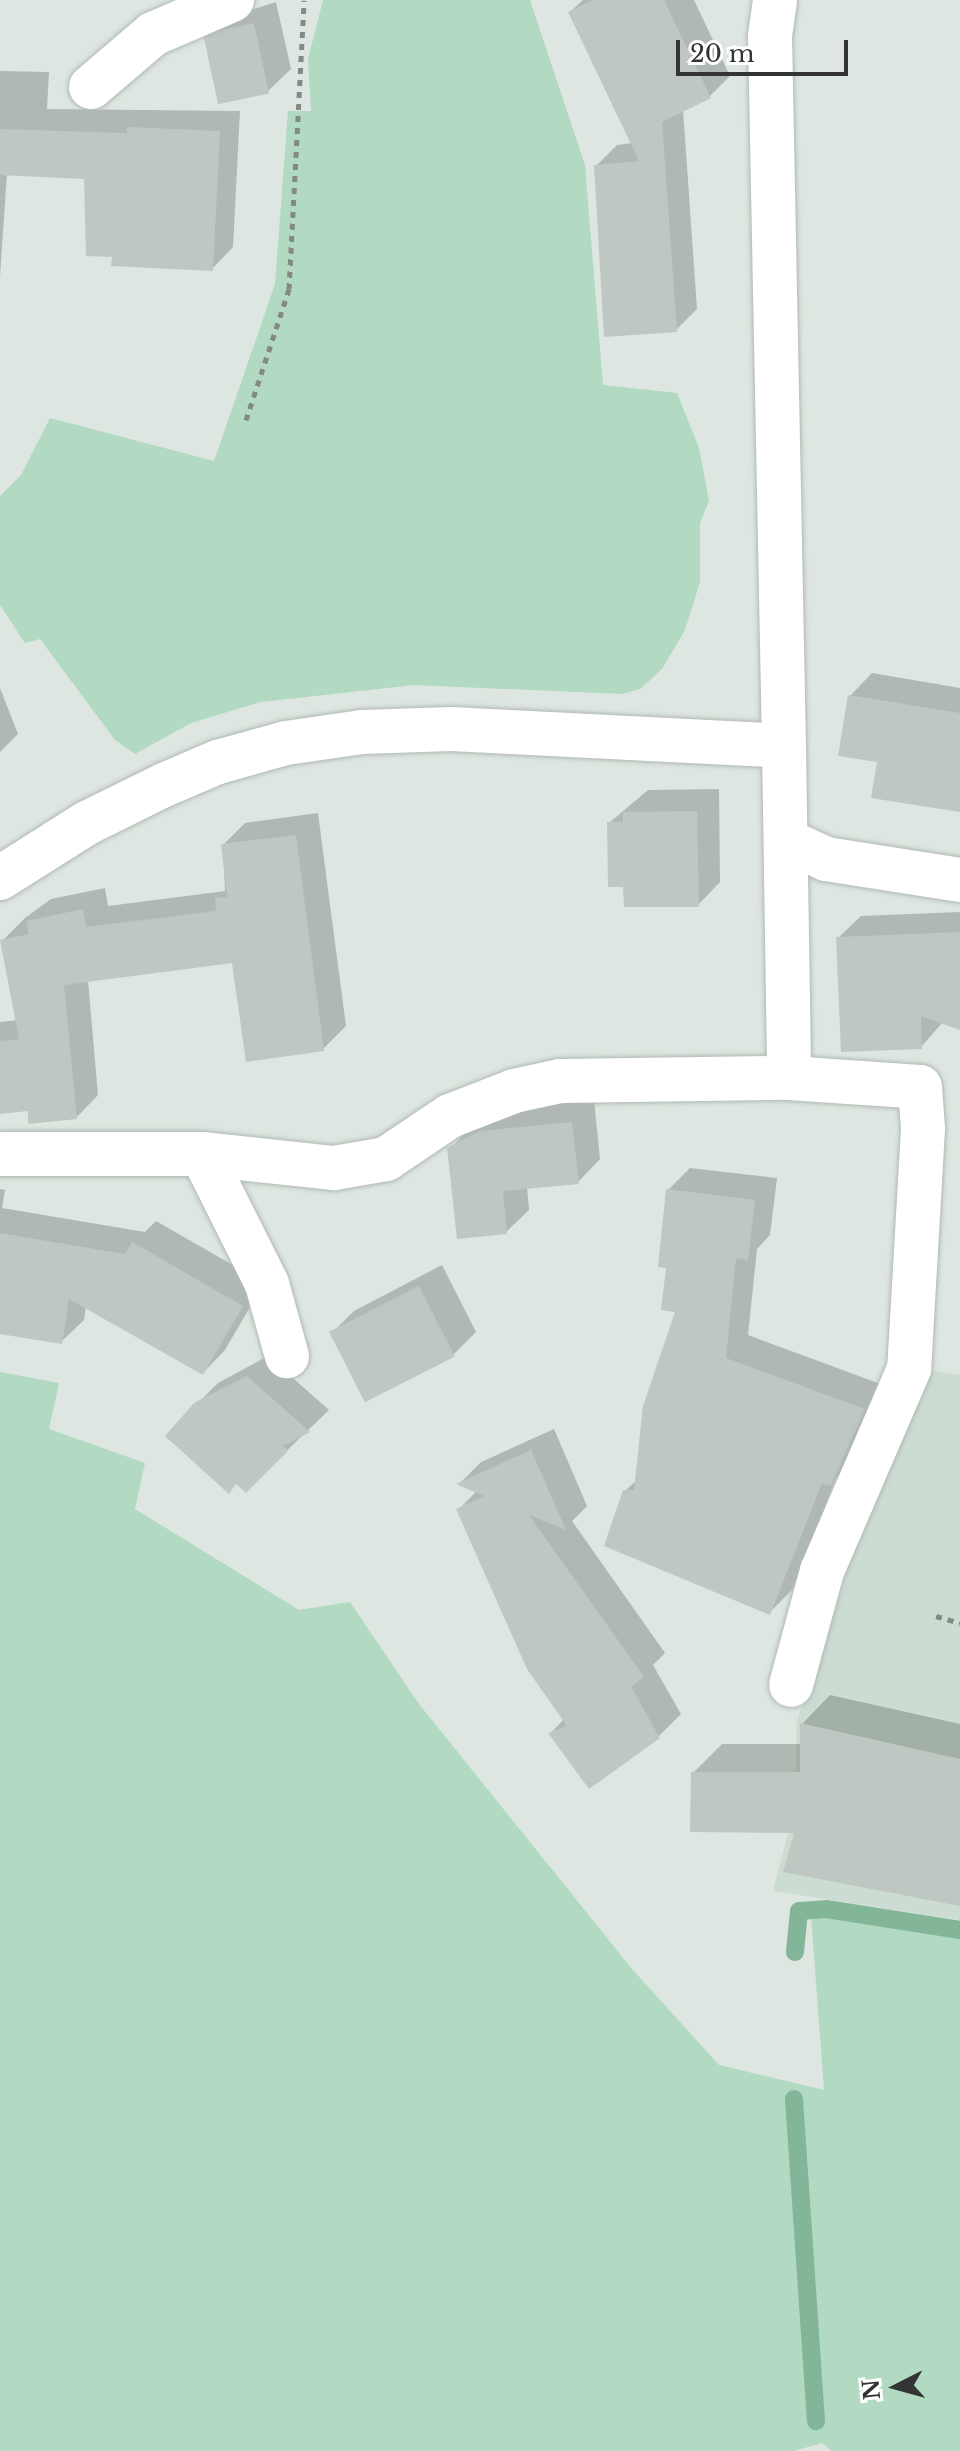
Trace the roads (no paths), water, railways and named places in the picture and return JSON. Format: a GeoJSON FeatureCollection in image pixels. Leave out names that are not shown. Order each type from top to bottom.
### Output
{"type":"FeatureCollection","features":[{"type":"Feature","properties":{"kind":"street"},"geometry":{"type":"LineString","coordinates":[[91,87],[153,34],[232,0]]}},
{"type":"Feature","properties":{"kind":"street"},"geometry":{"type":"LineString","coordinates":[[775,0],[770,36],[789,1078]]}},
{"type":"Feature","properties":{"kind":"street"},"geometry":{"type":"LineString","coordinates":[[0,878],[87,823],[164,785],[218,762],[286,743],[362,732],[451,729],[784,746]]}},
{"type":"Feature","properties":{"kind":"street"},"geometry":{"type":"LineString","coordinates":[[787,841],[826,859],[960,880]]}},
{"type":"Feature","properties":{"kind":"street"},"geometry":{"type":"LineString","coordinates":[[0,1154],[202,1154],[334,1168],[386,1159],[450,1116],[514,1091],[560,1081],[789,1078],[920,1087],[923,1129],[909,1369],[822,1571],[791,1685]]}},
{"type":"Feature","properties":{"kind":"street"},"geometry":{"type":"LineString","coordinates":[[202,1154],[254,1254],[287,1356]]}},
{"type":"Feature","properties":{"kind":"waterway"},"geometry":{"type":"LineString","coordinates":[[795,1952],[799,1911],[826,1909],[960,1930]]}},
{"type":"Feature","properties":{"kind":"waterway"},"geometry":{"type":"LineString","coordinates":[[794,2099],[816,2421]]}}]}
